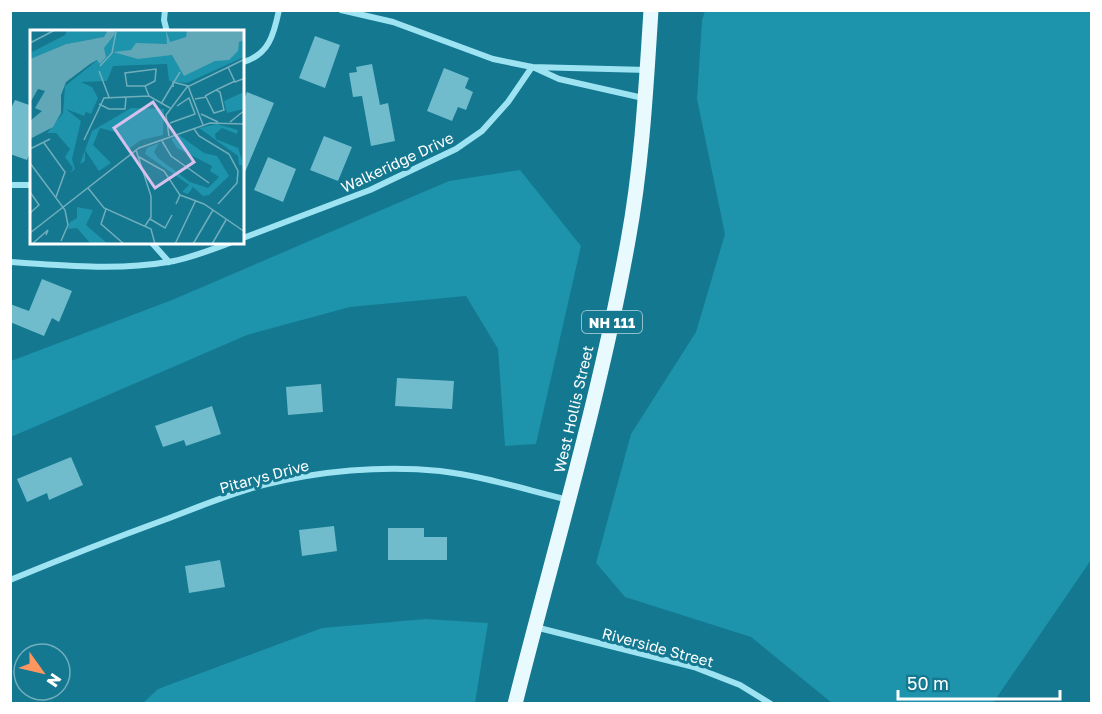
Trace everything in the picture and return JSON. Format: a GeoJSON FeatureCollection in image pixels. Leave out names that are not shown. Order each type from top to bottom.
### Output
{"type":"FeatureCollection","features":[{"type":"Feature","properties":{"kind":"main road","name":"West Hollis Street"},"geometry":{"type":"LineString","coordinates":[[515,704],[534,626],[570,500],[608,340],[628,240],[646,98],[651,10]]}},
{"type":"Feature","properties":{"kind":"street"},"geometry":{"type":"LineString","coordinates":[[165,10],[166,30]]}},
{"type":"Feature","properties":{"kind":"street"},"geometry":{"type":"LineString","coordinates":[[244,62],[252,60],[270,43],[279,10]]}},
{"type":"Feature","properties":{"kind":"street"},"geometry":{"type":"LineString","coordinates":[[341,10],[393,22],[493,59],[532,67],[647,70]]}},
{"type":"Feature","properties":{"kind":"street"},"geometry":{"type":"LineString","coordinates":[[532,67],[559,79],[646,98]]}},
{"type":"Feature","properties":{"kind":"street","name":"Walkeridge Drive"},"geometry":{"type":"LineString","coordinates":[[244,238],[370,190],[456,149],[482,132],[508,102],[532,67]]}},
{"type":"Feature","properties":{"kind":"street"},"geometry":{"type":"LineString","coordinates":[[10,184],[30,185]]}},
{"type":"Feature","properties":{"kind":"street"},"geometry":{"type":"LineString","coordinates":[[153,244],[169,262]]}},
{"type":"Feature","properties":{"kind":"street"},"geometry":{"type":"LineString","coordinates":[[10,262],[107,267],[169,262],[227,244]]}},
{"type":"Feature","properties":{"kind":"street","name":"Pitarys Drive"},"geometry":{"type":"LineString","coordinates":[[10,580],[215,501],[262,486],[310,475],[391,469],[440,471],[481,478],[570,500]]}},
{"type":"Feature","properties":{"kind":"street","name":"Riverside Street"},"geometry":{"type":"LineString","coordinates":[[534,626],[694,667],[740,685],[771,704]]}},
{"type":"Feature","properties":{"kind":"shaded area"},"geometry":{"type":"Polygon","coordinates":[[[705,11],[1091,11],[1091,560],[993,703],[832,703],[751,637],[625,597],[596,563],[631,434],[696,332],[725,234],[697,99],[702,20],[705,11]]]}},
{"type":"Feature","properties":{"kind":"shaded area"},"geometry":{"type":"Polygon","coordinates":[[[520,170],[581,246],[536,444],[505,446],[498,349],[466,296],[350,307],[247,335],[11,437],[11,361],[172,300],[449,181],[520,170]]]}},
{"type":"Feature","properties":{"kind":"shaded area"},"geometry":{"type":"Polygon","coordinates":[[[426,619],[488,623],[475,703],[143,703],[158,689],[322,628],[426,619]]]}},
{"type":"Feature","properties":{"kind":"building"},"geometry":{"type":"Polygon","coordinates":[[[315,36],[340,45],[325,88],[299,78],[315,36]]]}},
{"type":"Feature","properties":{"kind":"building"},"geometry":{"type":"Polygon","coordinates":[[[372,64],[380,105],[388,103],[395,141],[371,146],[362,96],[353,97],[349,73],[357,72],[356,67],[372,64]]]}},
{"type":"Feature","properties":{"kind":"building"},"geometry":{"type":"Polygon","coordinates":[[[444,68],[469,78],[465,88],[473,92],[466,110],[458,107],[452,121],[427,111],[444,68]]]}},
{"type":"Feature","properties":{"kind":"building"},"geometry":{"type":"Polygon","coordinates":[[[247,92],[274,103],[244,175],[244,100],[247,92]]]}},
{"type":"Feature","properties":{"kind":"building"},"geometry":{"type":"Polygon","coordinates":[[[15,100],[30,105],[30,153],[27,160],[10,154],[10,110],[15,100]]]}},
{"type":"Feature","properties":{"kind":"building"},"geometry":{"type":"Polygon","coordinates":[[[324,136],[352,147],[338,181],[310,170],[324,136]]]}},
{"type":"Feature","properties":{"kind":"building"},"geometry":{"type":"Polygon","coordinates":[[[268,157],[296,169],[283,202],[254,190],[268,157]]]}},
{"type":"Feature","properties":{"kind":"building"},"geometry":{"type":"Polygon","coordinates":[[[42,279],[72,291],[59,322],[52,318],[44,336],[10,322],[10,304],[29,311],[42,279]]]}},
{"type":"Feature","properties":{"kind":"building"},"geometry":{"type":"Polygon","coordinates":[[[397,378],[454,381],[452,409],[395,406],[397,378]]]}},
{"type":"Feature","properties":{"kind":"building"},"geometry":{"type":"Polygon","coordinates":[[[321,384],[323,412],[288,415],[286,387],[321,384]]]}},
{"type":"Feature","properties":{"kind":"building"},"geometry":{"type":"Polygon","coordinates":[[[212,406],[221,434],[186,446],[184,440],[163,447],[155,426],[212,406]]]}},
{"type":"Feature","properties":{"kind":"building"},"geometry":{"type":"Polygon","coordinates":[[[71,457],[83,485],[49,500],[47,493],[27,502],[17,479],[71,457]]]}},
{"type":"Feature","properties":{"kind":"building"},"geometry":{"type":"Polygon","coordinates":[[[334,526],[337,551],[302,556],[299,530],[334,526]]]}},
{"type":"Feature","properties":{"kind":"building"},"geometry":{"type":"Polygon","coordinates":[[[388,528],[424,528],[424,537],[447,537],[447,560],[388,560],[388,528]]]}},
{"type":"Feature","properties":{"kind":"building"},"geometry":{"type":"Polygon","coordinates":[[[220,560],[225,587],[189,593],[185,566],[220,560]]]}}]}
